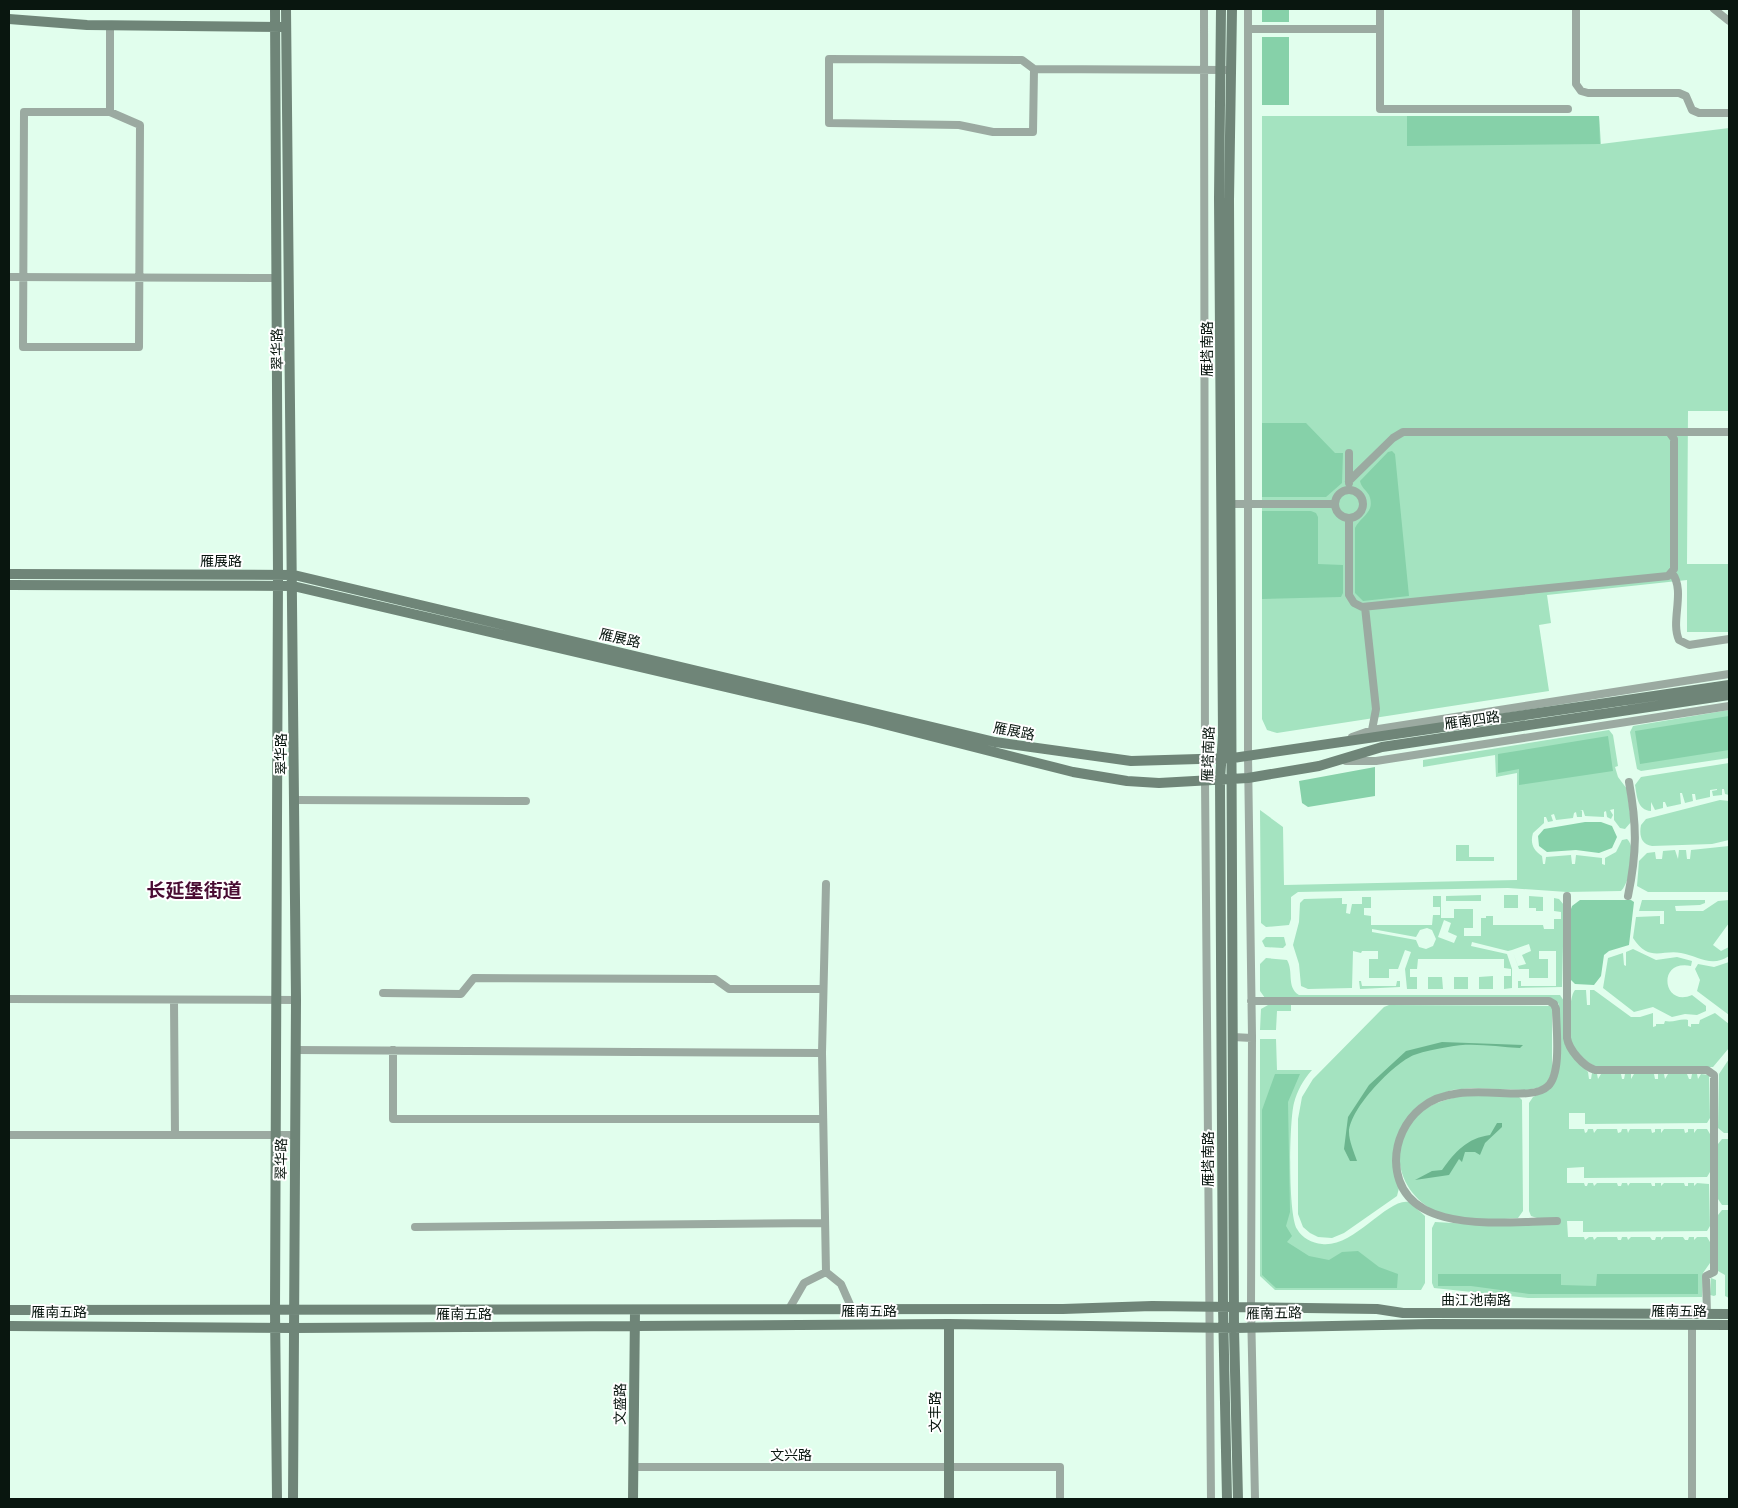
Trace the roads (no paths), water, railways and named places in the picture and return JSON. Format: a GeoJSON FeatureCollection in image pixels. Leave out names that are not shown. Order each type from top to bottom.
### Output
{"type":"FeatureCollection","features":[{"type":"Feature","properties":{"kind":"main road","name":"翠华路"},"geometry":{"type":"LineString","coordinates":[[275,9],[281,27],[294,575],[296,1050],[292,1499]]}},
{"type":"Feature","properties":{"kind":"main road","name":"翠华路"},"geometry":{"type":"LineString","coordinates":[[277,1499],[275,1311],[278,1000],[277,278],[281,27],[286,9]]}},
{"type":"Feature","properties":{"kind":"main road","name":"雁塔南路"},"geometry":{"type":"LineString","coordinates":[[1222,9],[1219,198],[1227,759],[1231,780],[1234,1308],[1229,1327],[1227,1499]]}},
{"type":"Feature","properties":{"kind":"main road","name":"雁塔南路"},"geometry":{"type":"LineString","coordinates":[[1232,9],[1233,69],[1229,200],[1232,504],[1227,759],[1220,780],[1223,1307],[1229,1327],[1238,1499]]}},
{"type":"Feature","properties":{"kind":"main road"},"geometry":{"type":"LineString","coordinates":[[9,19],[110,26],[281,27]]}},
{"type":"Feature","properties":{"kind":"main road","name":"雁展路"},"geometry":{"type":"LineString","coordinates":[[9,574],[294,575],[995,742],[1131,761],[1227,759]]}},
{"type":"Feature","properties":{"kind":"main road","name":"雁展路"},"geometry":{"type":"LineString","coordinates":[[9,585],[293,586],[868,720],[1074,772],[1127,782],[1220,780]]}},
{"type":"Feature","properties":{"kind":"main road","name":"雁南四路"},"geometry":{"type":"LineString","coordinates":[[1227,759],[1339,742],[1378,739],[1729,685]]}},
{"type":"Feature","properties":{"kind":"main road","name":"雁南四路"},"geometry":{"type":"LineString","coordinates":[[1220,780],[1248,778],[1341,761],[1382,747],[1729,695]]}},
{"type":"Feature","properties":{"kind":"main road","name":"曲江池南路"},"geometry":{"type":"LineString","coordinates":[[1223,1307],[1378,1309],[1403,1313],[1729,1314]]}},
{"type":"Feature","properties":{"kind":"main road","name":"雁南五路"},"geometry":{"type":"LineString","coordinates":[[9,1310],[294,1311],[1223,1307]]}},
{"type":"Feature","properties":{"kind":"main road","name":"文盛路"},"geometry":{"type":"LineString","coordinates":[[633,1499],[635,1310]]}},
{"type":"Feature","properties":{"kind":"main road","name":"雁南五路"},"geometry":{"type":"LineString","coordinates":[[9,1326],[294,1328],[949,1324],[1210,1327],[1432,1324],[1729,1325]]}},
{"type":"Feature","properties":{"kind":"main road","name":"文丰路"},"geometry":{"type":"LineString","coordinates":[[949,1324],[949,1499]]}},
{"type":"Feature","properties":{"kind":"street"},"geometry":{"type":"LineString","coordinates":[[1204,9],[1205,780],[1211,1499]]}},
{"type":"Feature","properties":{"kind":"street"},"geometry":{"type":"LineString","coordinates":[[1248,9],[1248,778],[1252,1038],[1251,1307],[1255,1499]]}},
{"type":"Feature","properties":{"kind":"street"},"geometry":{"type":"LineString","coordinates":[[1380,9],[1380,108],[1568,108]]}},
{"type":"Feature","properties":{"kind":"street"},"geometry":{"type":"LineString","coordinates":[[1576,9],[1576,84],[1581,91],[1679,93],[1686,96],[1692,110],[1699,113],[1729,113]]}},
{"type":"Feature","properties":{"kind":"street"},"geometry":{"type":"LineString","coordinates":[[1714,9],[1729,20]]}},
{"type":"Feature","properties":{"kind":"street"},"geometry":{"type":"LineString","coordinates":[[110,26],[110,112]]}},
{"type":"Feature","properties":{"kind":"street"},"geometry":{"type":"LineString","coordinates":[[1248,30],[1380,30]]}},
{"type":"Feature","properties":{"kind":"street"},"geometry":{"type":"LineString","coordinates":[[1034,69],[1033,132],[992,132],[959,125],[829,123],[830,59],[1022,60],[1034,69],[1233,69]]}},
{"type":"Feature","properties":{"kind":"street"},"geometry":{"type":"LineString","coordinates":[[24,112],[110,112],[140,125],[139,348],[23,347],[23,277],[24,112]]}},
{"type":"Feature","properties":{"kind":"street"},"geometry":{"type":"LineString","coordinates":[[9,277],[277,278]]}},
{"type":"Feature","properties":{"kind":"street"},"geometry":{"type":"LineString","coordinates":[[1349,486],[1359,494],[1363,504],[1359,514],[1349,518],[1339,514],[1335,504],[1339,494],[1349,486],[1393,438],[1403,432],[1729,432]]}},
{"type":"Feature","properties":{"kind":"street"},"geometry":{"type":"LineString","coordinates":[[1349,518],[1350,595],[1354,603],[1366,607],[1668,576],[1674,569],[1674,439],[1669,432]]}},
{"type":"Feature","properties":{"kind":"street"},"geometry":{"type":"LineString","coordinates":[[1349,453],[1349,486]]}},
{"type":"Feature","properties":{"kind":"street"},"geometry":{"type":"LineString","coordinates":[[1232,504],[1335,504]]}},
{"type":"Feature","properties":{"kind":"street"},"geometry":{"type":"LineString","coordinates":[[1672,573],[1677,582],[1677,632],[1679,640],[1690,645],[1729,639]]}},
{"type":"Feature","properties":{"kind":"street"},"geometry":{"type":"LineString","coordinates":[[1366,607],[1376,709],[1372,730]]}},
{"type":"Feature","properties":{"kind":"street"},"geometry":{"type":"LineString","coordinates":[[1339,742],[1372,730],[1729,674]]}},
{"type":"Feature","properties":{"kind":"street"},"geometry":{"type":"LineString","coordinates":[[1341,761],[1376,761],[1729,706]]}},
{"type":"Feature","properties":{"kind":"street"},"geometry":{"type":"LineString","coordinates":[[1628,896],[1634,868],[1636,833],[1629,782]]}},
{"type":"Feature","properties":{"kind":"street"},"geometry":{"type":"LineString","coordinates":[[295,800],[526,801]]}},
{"type":"Feature","properties":{"kind":"street"},"geometry":{"type":"LineString","coordinates":[[826,884],[822,1053],[826,1272]]}},
{"type":"Feature","properties":{"kind":"street"},"geometry":{"type":"LineString","coordinates":[[1567,896],[1567,1038],[1571,1049],[1585,1064],[1595,1070],[1707,1070],[1714,1075],[1714,1272],[1706,1276],[1707,1314]]}},
{"type":"Feature","properties":{"kind":"street"},"geometry":{"type":"LineString","coordinates":[[383,993],[461,994],[474,978],[715,979],[730,989],[823,989]]}},
{"type":"Feature","properties":{"kind":"street"},"geometry":{"type":"LineString","coordinates":[[9,999],[296,1000]]}},
{"type":"Feature","properties":{"kind":"street"},"geometry":{"type":"LineString","coordinates":[[174,1000],[175,1135]]}},
{"type":"Feature","properties":{"kind":"street"},"geometry":{"type":"LineString","coordinates":[[1251,1001],[1549,1002],[1554,1004],[1556,1009],[1556,1065],[1553,1078],[1548,1086],[1532,1093],[1457,1092],[1431,1101],[1416,1113],[1405,1126],[1398,1143],[1396,1161],[1400,1179],[1410,1197],[1423,1209],[1440,1217],[1464,1221],[1557,1221]]}},
{"type":"Feature","properties":{"kind":"street"},"geometry":{"type":"LineString","coordinates":[[1233,1038],[1252,1038]]}},
{"type":"Feature","properties":{"kind":"street"},"geometry":{"type":"LineString","coordinates":[[1208,1039],[1222,1039]]}},
{"type":"Feature","properties":{"kind":"street"},"geometry":{"type":"LineString","coordinates":[[296,1050],[822,1053]]}},
{"type":"Feature","properties":{"kind":"street"},"geometry":{"type":"LineString","coordinates":[[393,1050],[392,1119],[823,1118]]}},
{"type":"Feature","properties":{"kind":"street"},"geometry":{"type":"LineString","coordinates":[[9,1135],[295,1135]]}},
{"type":"Feature","properties":{"kind":"street"},"geometry":{"type":"LineString","coordinates":[[414,1227],[825,1223]]}},
{"type":"Feature","properties":{"kind":"street"},"geometry":{"type":"LineString","coordinates":[[826,1272],[841,1284],[852,1309]]}},
{"type":"Feature","properties":{"kind":"street"},"geometry":{"type":"LineString","coordinates":[[789,1309],[804,1282],[826,1272]]}},
{"type":"Feature","properties":{"kind":"street"},"geometry":{"type":"LineString","coordinates":[[1692,1325],[1692,1499]]}},
{"type":"Feature","properties":{"kind":"street","name":"文兴路"},"geometry":{"type":"LineString","coordinates":[[633,1467],[1060,1467],[1060,1499]]}},
{"type":"Feature","properties":{"kind":"district","name":"长延堡街道"},"geometry":{"type":"Point","coordinates":[194,890]}}]}
